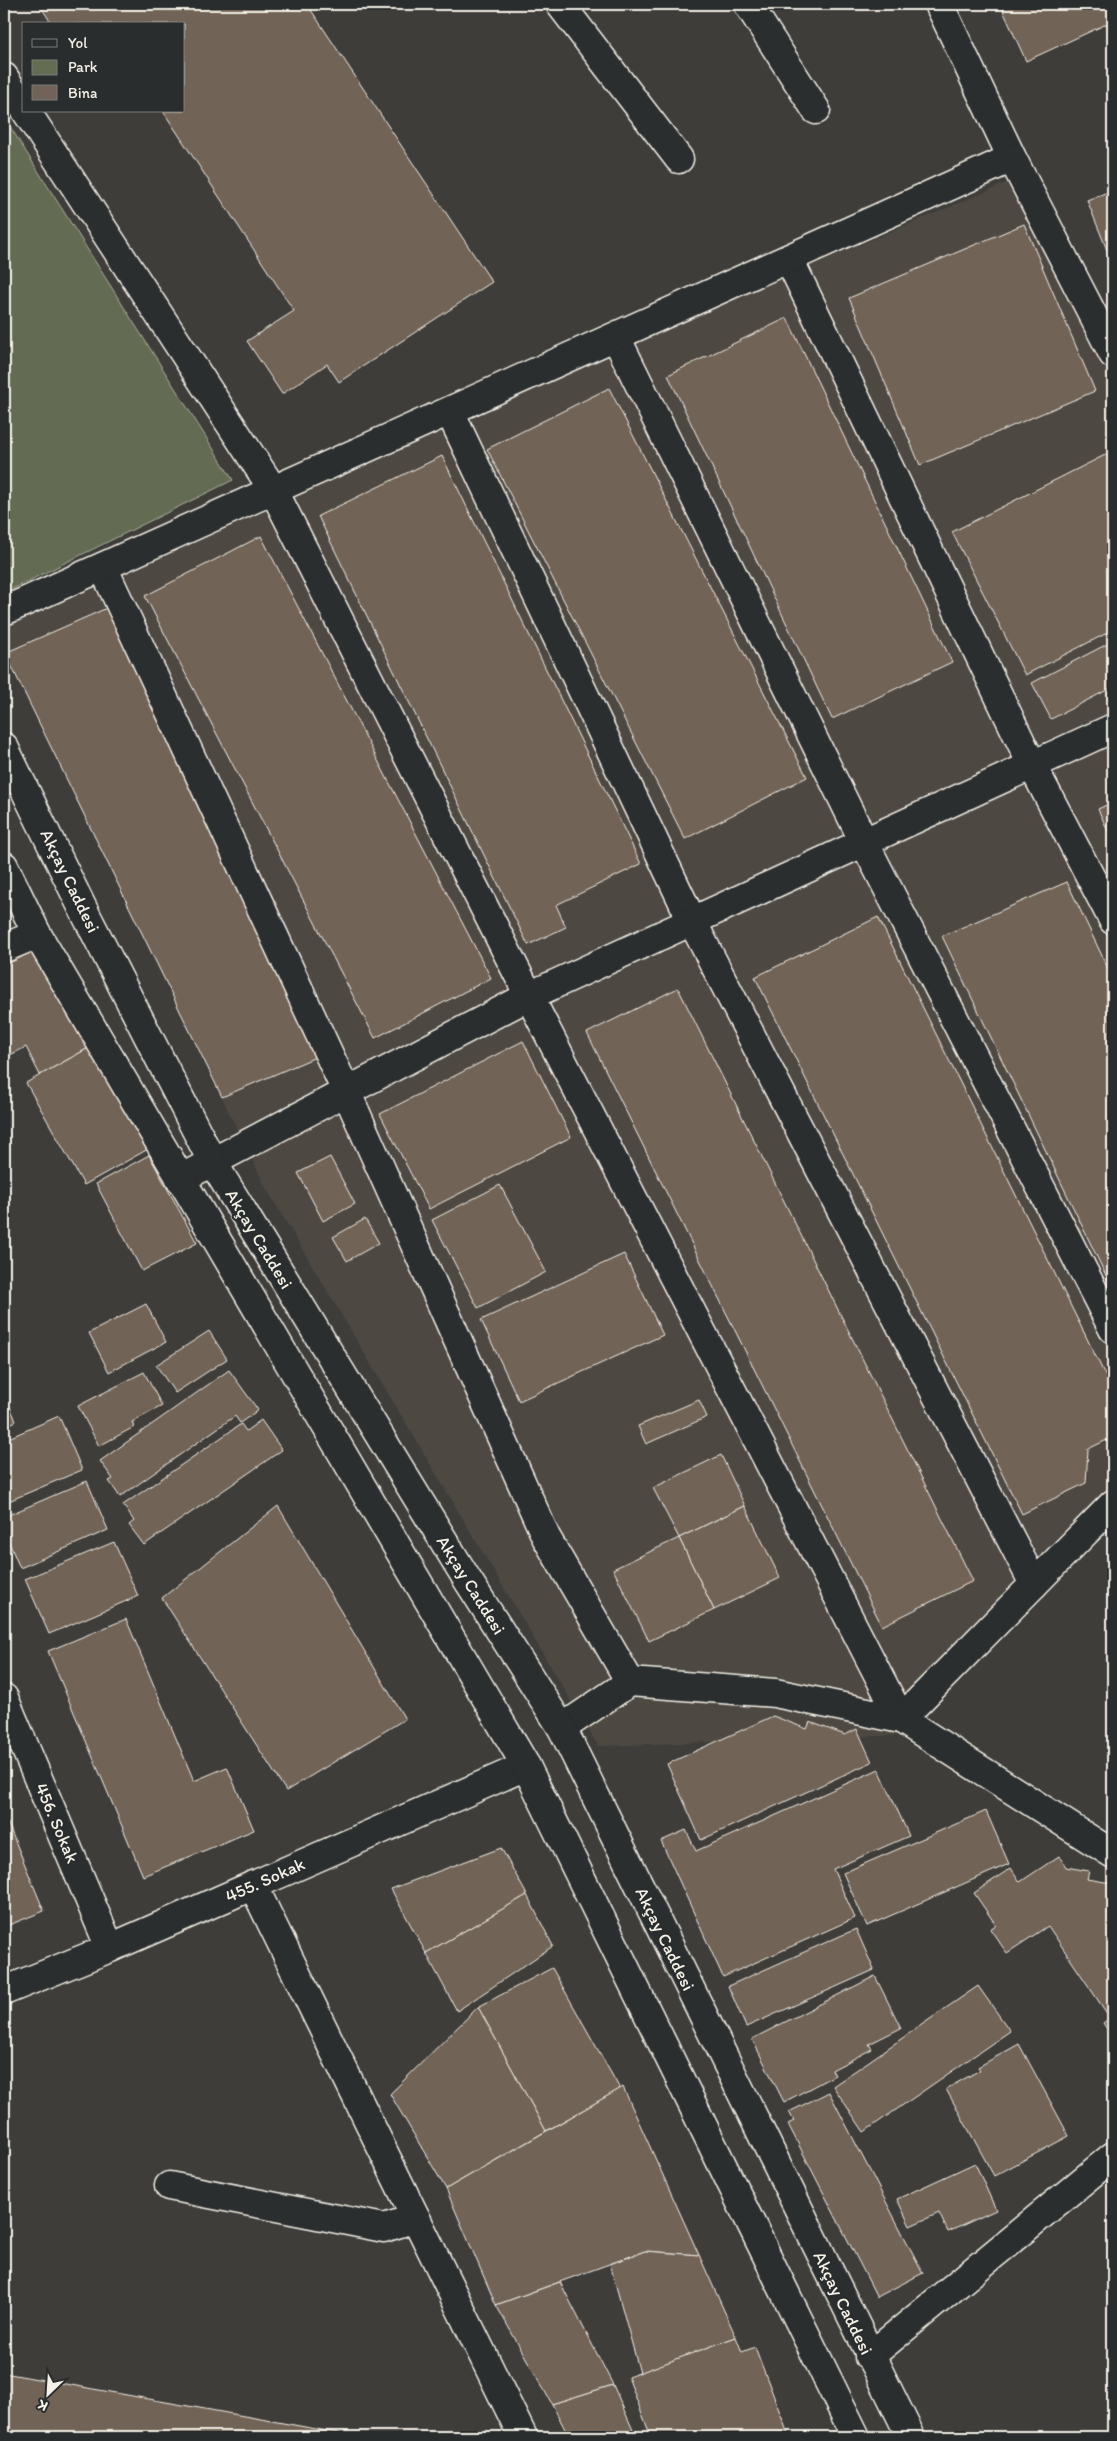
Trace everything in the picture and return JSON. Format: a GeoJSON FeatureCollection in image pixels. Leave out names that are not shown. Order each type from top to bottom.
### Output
{"type":"FeatureCollection","features":[{"type":"Feature","properties":{"kind":"street"},"geometry":{"type":"LineString","coordinates":[[560,4],[679,159]]}},
{"type":"Feature","properties":{"kind":"street"},"geometry":{"type":"LineString","coordinates":[[748,4],[816,110]]}},
{"type":"Feature","properties":{"kind":"street"},"geometry":{"type":"LineString","coordinates":[[939,4],[1012,158],[1113,354]]}},
{"type":"Feature","properties":{"kind":"street"},"geometry":{"type":"LineString","coordinates":[[4,77],[22,105]]}},
{"type":"Feature","properties":{"kind":"street"},"geometry":{"type":"LineString","coordinates":[[27,112],[274,491],[529,996],[901,1719]]}},
{"type":"Feature","properties":{"kind":"street"},"geometry":{"type":"LineString","coordinates":[[4,611],[1012,158]]}},
{"type":"Feature","properties":{"kind":"street"},"geometry":{"type":"LineString","coordinates":[[789,259],[1032,765],[1113,920]]}},
{"type":"Feature","properties":{"kind":"street"},"geometry":{"type":"LineString","coordinates":[[616,337],[864,842],[1113,1329]]}},
{"type":"Feature","properties":{"kind":"street"},"geometry":{"type":"LineString","coordinates":[[450,412],[692,921],[1034,1584]]}},
{"type":"Feature","properties":{"kind":"street"},"geometry":{"type":"LineString","coordinates":[[103,567],[346,1091],[546,1537],[630,1682]]}},
{"type":"Feature","properties":{"kind":"street"},"geometry":{"type":"LineString","coordinates":[[180,1179],[529,996],[1113,728]]}},
{"type":"Feature","properties":{"kind":"street","name":"Akçay Caddesi"},"geometry":{"type":"LineString","coordinates":[[4,746],[82,907],[212,1161],[467,1579],[562,1728],[869,2357],[911,2437]]}},
{"type":"Feature","properties":{"kind":"street"},"geometry":{"type":"LineString","coordinates":[[4,866],[37,934],[526,1766],[856,2437]]}},
{"type":"Feature","properties":{"kind":"street"},"geometry":{"type":"LineString","coordinates":[[4,948],[37,934]]}},
{"type":"Feature","properties":{"kind":"street"},"geometry":{"type":"LineString","coordinates":[[901,1719],[1113,1504]]}},
{"type":"Feature","properties":{"kind":"street"},"geometry":{"type":"LineString","coordinates":[[562,1728],[630,1682],[775,1693],[901,1719],[1113,1854]]}},
{"type":"Feature","properties":{"kind":"street","name":"456. Sokak"},"geometry":{"type":"LineString","coordinates":[[4,1698],[110,1948]]}},
{"type":"Feature","properties":{"kind":"street","name":"455. Sokak"},"geometry":{"type":"LineString","coordinates":[[4,1991],[110,1948],[526,1766]]}},
{"type":"Feature","properties":{"kind":"street"},"geometry":{"type":"LineString","coordinates":[[253,1885],[523,2437]]}},
{"type":"Feature","properties":{"kind":"street"},"geometry":{"type":"LineString","coordinates":[[869,2357],[1113,2156]]}},
{"type":"Feature","properties":{"kind":"street"},"geometry":{"type":"LineString","coordinates":[[169,2186],[384,2228],[416,2218]]}},
{"type":"Feature","properties":{"kind":"shaded area"},"geometry":{"type":"Polygon","coordinates":[[[1009,182],[1113,382],[1113,1521],[905,1735],[598,1746],[266,1188],[4,650],[4,605],[1009,182]]]}},
{"type":"Feature","properties":{"kind":"green space"},"geometry":{"type":"Polygon","coordinates":[[[4,117],[233,480],[4,593],[4,117]]]}},
{"type":"Feature","properties":{"kind":"building"},"geometry":{"type":"Polygon","coordinates":[[[39,4],[307,4],[492,282],[339,382],[327,364],[282,394],[247,341],[294,311],[164,112],[185,112],[185,22],[51,22],[39,4]]]}},
{"type":"Feature","properties":{"kind":"building"},"geometry":{"type":"Polygon","coordinates":[[[1000,4],[1110,4],[1113,11],[1113,21],[1026,61],[1000,4]]]}},
{"type":"Feature","properties":{"kind":"building"},"geometry":{"type":"Polygon","coordinates":[[[1113,190],[1113,265],[1087,200],[1113,190]]]}},
{"type":"Feature","properties":{"kind":"building"},"geometry":{"type":"Polygon","coordinates":[[[1024,224],[1095,391],[920,465],[849,298],[1024,224]]]}},
{"type":"Feature","properties":{"kind":"building"},"geometry":{"type":"Polygon","coordinates":[[[787,318],[952,662],[832,719],[668,375],[787,318]]]}},
{"type":"Feature","properties":{"kind":"building"},"geometry":{"type":"Polygon","coordinates":[[[609,388],[807,777],[685,839],[487,449],[609,388]]]}},
{"type":"Feature","properties":{"kind":"building"},"geometry":{"type":"Polygon","coordinates":[[[1113,451],[1113,630],[1025,675],[952,532],[1113,451]]]}},
{"type":"Feature","properties":{"kind":"building"},"geometry":{"type":"Polygon","coordinates":[[[442,456],[641,864],[556,905],[566,927],[528,945],[318,516],[442,456]]]}},
{"type":"Feature","properties":{"kind":"building"},"geometry":{"type":"Polygon","coordinates":[[[261,536],[491,978],[375,1038],[145,596],[261,536]]]}},
{"type":"Feature","properties":{"kind":"building"},"geometry":{"type":"Polygon","coordinates":[[[107,608],[318,1056],[222,1097],[5,653],[107,608]]]}},
{"type":"Feature","properties":{"kind":"building"},"geometry":{"type":"Polygon","coordinates":[[[1113,641],[1113,687],[1051,719],[1032,683],[1113,641]]]}},
{"type":"Feature","properties":{"kind":"building"},"geometry":{"type":"Polygon","coordinates":[[[1113,802],[1113,842],[1098,809],[1113,802]]]}},
{"type":"Feature","properties":{"kind":"building"},"geometry":{"type":"Polygon","coordinates":[[[1067,882],[1113,979],[1113,1290],[942,936],[1067,882]]]}},
{"type":"Feature","properties":{"kind":"building"},"geometry":{"type":"Polygon","coordinates":[[[878,917],[1113,1391],[1113,1437],[1088,1449],[1086,1483],[1022,1514],[755,977],[878,917]]]}},
{"type":"Feature","properties":{"kind":"building"},"geometry":{"type":"Polygon","coordinates":[[[41,947],[92,1046],[40,1075],[26,1047],[4,1058],[4,966],[41,947]]]}},
{"type":"Feature","properties":{"kind":"building"},"geometry":{"type":"Polygon","coordinates":[[[678,988],[973,1581],[882,1626],[587,1033],[678,988]]]}},
{"type":"Feature","properties":{"kind":"building"},"geometry":{"type":"Polygon","coordinates":[[[523,1041],[571,1137],[429,1209],[380,1114],[523,1041]]]}},
{"type":"Feature","properties":{"kind":"building"},"geometry":{"type":"Polygon","coordinates":[[[92,1046],[150,1148],[84,1185],[26,1083],[92,1046]]]}},
{"type":"Feature","properties":{"kind":"building"},"geometry":{"type":"Polygon","coordinates":[[[149,1155],[197,1243],[142,1271],[96,1184],[149,1155]]]}},
{"type":"Feature","properties":{"kind":"building"},"geometry":{"type":"Polygon","coordinates":[[[330,1157],[355,1204],[323,1221],[298,1173],[330,1157]]]}},
{"type":"Feature","properties":{"kind":"building"},"geometry":{"type":"Polygon","coordinates":[[[500,1185],[546,1272],[478,1308],[432,1220],[500,1185]]]}},
{"type":"Feature","properties":{"kind":"building"},"geometry":{"type":"Polygon","coordinates":[[[365,1219],[379,1243],[347,1261],[333,1237],[365,1219]]]}},
{"type":"Feature","properties":{"kind":"building"},"geometry":{"type":"Polygon","coordinates":[[[624,1254],[663,1335],[519,1401],[481,1320],[624,1254]]]}},
{"type":"Feature","properties":{"kind":"building"},"geometry":{"type":"Polygon","coordinates":[[[146,1304],[166,1342],[109,1372],[89,1333],[146,1304]]]}},
{"type":"Feature","properties":{"kind":"building"},"geometry":{"type":"Polygon","coordinates":[[[209,1331],[227,1359],[175,1393],[156,1365],[209,1331]]]}},
{"type":"Feature","properties":{"kind":"building"},"geometry":{"type":"Polygon","coordinates":[[[229,1370],[258,1410],[240,1423],[235,1416],[120,1497],[109,1481],[113,1479],[100,1461],[229,1370]]]}},
{"type":"Feature","properties":{"kind":"building"},"geometry":{"type":"Polygon","coordinates":[[[144,1372],[162,1406],[132,1422],[134,1427],[99,1446],[78,1406],[144,1372]]]}},
{"type":"Feature","properties":{"kind":"building"},"geometry":{"type":"Polygon","coordinates":[[[4,1393],[16,1421],[4,1427],[4,1393]]]}},
{"type":"Feature","properties":{"kind":"building"},"geometry":{"type":"Polygon","coordinates":[[[699,1400],[707,1417],[646,1444],[638,1426],[699,1400]]]}},
{"type":"Feature","properties":{"kind":"building"},"geometry":{"type":"Polygon","coordinates":[[[59,1416],[82,1470],[4,1503],[4,1440],[59,1416]]]}},
{"type":"Feature","properties":{"kind":"building"},"geometry":{"type":"Polygon","coordinates":[[[261,1420],[282,1450],[144,1545],[129,1525],[134,1521],[123,1505],[241,1424],[246,1431],[261,1420]]]}},
{"type":"Feature","properties":{"kind":"building"},"geometry":{"type":"Polygon","coordinates":[[[721,1455],[745,1506],[679,1538],[653,1488],[721,1455]]]}},
{"type":"Feature","properties":{"kind":"building"},"geometry":{"type":"Polygon","coordinates":[[[87,1481],[108,1530],[20,1568],[4,1531],[4,1517],[87,1481]]]}},
{"type":"Feature","properties":{"kind":"building"},"geometry":{"type":"Polygon","coordinates":[[[278,1506],[405,1719],[286,1791],[162,1598],[278,1506]]]}},
{"type":"Feature","properties":{"kind":"building"},"geometry":{"type":"Polygon","coordinates":[[[745,1506],[780,1578],[714,1610],[679,1538],[745,1506]]]}},
{"type":"Feature","properties":{"kind":"building"},"geometry":{"type":"Polygon","coordinates":[[[679,1538],[714,1610],[649,1641],[613,1569],[679,1538]]]}},
{"type":"Feature","properties":{"kind":"building"},"geometry":{"type":"Polygon","coordinates":[[[114,1542],[138,1596],[49,1634],[25,1579],[114,1542]]]}},
{"type":"Feature","properties":{"kind":"building"},"geometry":{"type":"Polygon","coordinates":[[[126,1619],[194,1781],[227,1767],[254,1830],[143,1876],[48,1651],[126,1619]]]}},
{"type":"Feature","properties":{"kind":"building"},"geometry":{"type":"Polygon","coordinates":[[[773,1716],[807,1729],[810,1722],[845,1735],[857,1729],[872,1762],[701,1840],[667,1764],[773,1716]]]}},
{"type":"Feature","properties":{"kind":"building"},"geometry":{"type":"Polygon","coordinates":[[[879,1769],[909,1836],[833,1869],[855,1918],[723,1977],[661,1841],[686,1830],[696,1851],[879,1769]]]}},
{"type":"Feature","properties":{"kind":"building"},"geometry":{"type":"Polygon","coordinates":[[[986,1811],[1009,1864],[867,1926],[843,1873],[986,1811]]]}},
{"type":"Feature","properties":{"kind":"building"},"geometry":{"type":"Polygon","coordinates":[[[4,1814],[44,1911],[4,1927],[4,1814]]]}},
{"type":"Feature","properties":{"kind":"building"},"geometry":{"type":"Polygon","coordinates":[[[501,1848],[527,1895],[426,1953],[391,1889],[501,1848]]]}},
{"type":"Feature","properties":{"kind":"building"},"geometry":{"type":"Polygon","coordinates":[[[1059,1856],[1066,1867],[1089,1871],[1087,1879],[1111,1883],[1110,1891],[1113,1891],[1113,2038],[1103,2023],[1110,2018],[1048,1926],[1007,1953],[990,1929],[996,1925],[974,1893],[1011,1868],[1020,1882],[1059,1856]]]}},
{"type":"Feature","properties":{"kind":"building"},"geometry":{"type":"Polygon","coordinates":[[[527,1895],[553,1946],[457,2011],[426,1953],[527,1895]]]}},
{"type":"Feature","properties":{"kind":"building"},"geometry":{"type":"Polygon","coordinates":[[[856,1929],[874,1970],[746,2027],[728,1986],[856,1929]]]}},
{"type":"Feature","properties":{"kind":"building"},"geometry":{"type":"Polygon","coordinates":[[[552,1968],[620,2089],[546,2131],[478,2007],[552,1968]]]}},
{"type":"Feature","properties":{"kind":"building"},"geometry":{"type":"Polygon","coordinates":[[[875,1976],[901,2028],[869,2044],[872,2049],[832,2070],[835,2075],[784,2102],[752,2039],[875,1976]]]}},
{"type":"Feature","properties":{"kind":"building"},"geometry":{"type":"Polygon","coordinates":[[[978,1986],[1010,2031],[864,2132],[833,2086],[978,1986]]]}},
{"type":"Feature","properties":{"kind":"building"},"geometry":{"type":"Polygon","coordinates":[[[478,2007],[546,2131],[446,2189],[390,2094],[478,2007]]]}},
{"type":"Feature","properties":{"kind":"building"},"geometry":{"type":"Polygon","coordinates":[[[1019,2044],[1069,2136],[994,2176],[946,2089],[980,2070],[978,2067],[1019,2044]]]}},
{"type":"Feature","properties":{"kind":"building"},"geometry":{"type":"Polygon","coordinates":[[[623,2087],[699,2255],[645,2251],[496,2305],[446,2189],[623,2087]]]}},
{"type":"Feature","properties":{"kind":"building"},"geometry":{"type":"Polygon","coordinates":[[[829,2092],[923,2273],[877,2297],[788,2124],[794,2121],[789,2112],[829,2092]]]}},
{"type":"Feature","properties":{"kind":"building"},"geometry":{"type":"Polygon","coordinates":[[[975,2163],[996,2210],[948,2232],[939,2213],[910,2226],[897,2199],[975,2163]]]}},
{"type":"Feature","properties":{"kind":"building"},"geometry":{"type":"Polygon","coordinates":[[[645,2251],[699,2255],[736,2337],[640,2373],[610,2264],[645,2251]]]}},
{"type":"Feature","properties":{"kind":"building"},"geometry":{"type":"Polygon","coordinates":[[[560,2282],[613,2385],[552,2404],[496,2305],[560,2282]]]}},
{"type":"Feature","properties":{"kind":"building"},"geometry":{"type":"Polygon","coordinates":[[[736,2337],[742,2352],[755,2347],[788,2434],[782,2434],[784,2437],[651,2437],[628,2377],[736,2337]]]}},
{"type":"Feature","properties":{"kind":"building"},"geometry":{"type":"Polygon","coordinates":[[[4,2373],[361,2437],[4,2437],[4,2373]]]}},
{"type":"Feature","properties":{"kind":"building"},"geometry":{"type":"Polygon","coordinates":[[[613,2385],[636,2437],[569,2437],[552,2404],[613,2385]]]}}]}
